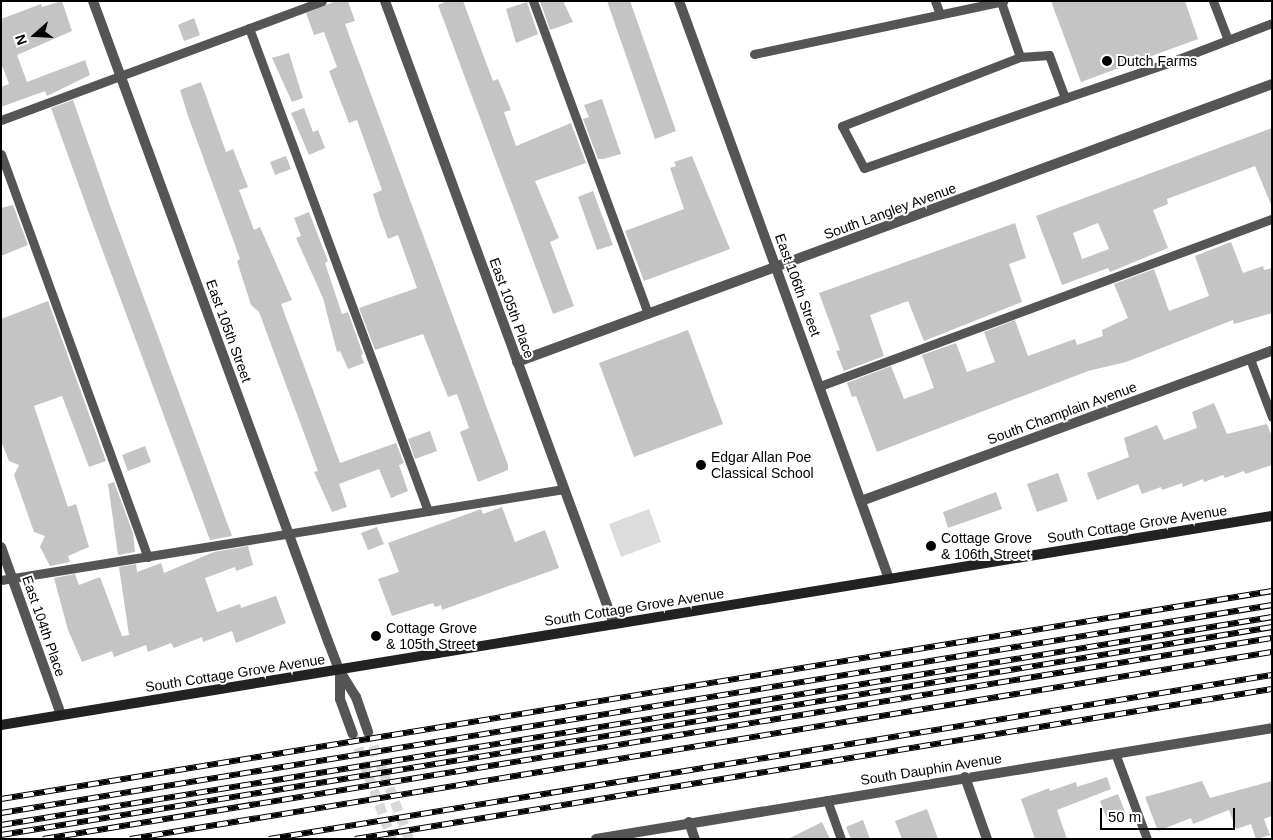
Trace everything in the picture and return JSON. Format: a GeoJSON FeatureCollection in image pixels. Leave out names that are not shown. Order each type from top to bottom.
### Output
{"type":"FeatureCollection","features":[{"type":"Feature","properties":{"kind":"street","name":"East 105th Street"},"geometry":{"type":"LineString","coordinates":[[93,1],[340,670],[356,697],[368,732]]}},
{"type":"Feature","properties":{"kind":"street","name":"East 105th Place"},"geometry":{"type":"LineString","coordinates":[[385,1],[614,624]]}},
{"type":"Feature","properties":{"kind":"street","name":"East 106th Street"},"geometry":{"type":"LineString","coordinates":[[679,1],[889,579]]}},
{"type":"Feature","properties":{"kind":"street","name":"South Langley Avenue"},"geometry":{"type":"LineString","coordinates":[[517,362],[1272,84]]}},
{"type":"Feature","properties":{"kind":"street","name":"South Champlain Avenue"},"geometry":{"type":"LineString","coordinates":[[861,501],[1272,351]]}},
{"type":"Feature","properties":{"kind":"street","name":"South Cottage Grove Avenue"},"geometry":{"type":"LineString","coordinates":[[1,725],[1272,516]]}},
{"type":"Feature","properties":{"kind":"street","name":"East 104th Place"},"geometry":{"type":"LineString","coordinates":[[1,547],[61,715]]}},
{"type":"Feature","properties":{"kind":"street","name":"East 105th Street"},"geometry":{"type":"LineString","coordinates":[[340,670],[340,699],[353,734]]}},
{"type":"Feature","properties":{"kind":"street","name":"South Dauphin Avenue"},"geometry":{"type":"LineString","coordinates":[[596,839],[688,822],[1272,728]]}},
{"type":"Feature","properties":{"kind":"street"},"geometry":{"type":"LineString","coordinates":[[965,777],[987,839]]}},
{"type":"Feature","properties":{"kind":"street"},"geometry":{"type":"LineString","coordinates":[[688,822],[695,839]]}},
{"type":"Feature","properties":{"kind":"lane"},"geometry":{"type":"LineString","coordinates":[[1,120],[322,1]]}},
{"type":"Feature","properties":{"kind":"lane"},"geometry":{"type":"LineString","coordinates":[[533,1],[648,314]]}},
{"type":"Feature","properties":{"kind":"lane"},"geometry":{"type":"LineString","coordinates":[[935,1],[940,14]]}},
{"type":"Feature","properties":{"kind":"lane"},"geometry":{"type":"LineString","coordinates":[[1213,1],[1227,38]]}},
{"type":"Feature","properties":{"kind":"lane"},"geometry":{"type":"LineString","coordinates":[[754,54],[1002,2],[1020,57]]}},
{"type":"Feature","properties":{"kind":"lane"},"geometry":{"type":"LineString","coordinates":[[1065,98],[1049,55],[1020,57],[842,126],[864,168],[1168,63],[1227,38],[1272,23]]}},
{"type":"Feature","properties":{"kind":"lane"},"geometry":{"type":"LineString","coordinates":[[249,28],[428,511]]}},
{"type":"Feature","properties":{"kind":"lane"},"geometry":{"type":"LineString","coordinates":[[1,154],[148,557]]}},
{"type":"Feature","properties":{"kind":"lane"},"geometry":{"type":"LineString","coordinates":[[820,386],[1272,219]]}},
{"type":"Feature","properties":{"kind":"lane"},"geometry":{"type":"LineString","coordinates":[[1250,359],[1272,417]]}},
{"type":"Feature","properties":{"kind":"lane"},"geometry":{"type":"LineString","coordinates":[[1,580],[564,489]]}},
{"type":"Feature","properties":{"kind":"lane"},"geometry":{"type":"LineString","coordinates":[[1115,753],[1146,839]]}},
{"type":"Feature","properties":{"kind":"lane"},"geometry":{"type":"LineString","coordinates":[[827,800],[841,839]]}},
{"type":"Feature","properties":{"kind":"shaded area"},"geometry":{"type":"Polygon","coordinates":[[[649,509],[661,542],[621,557],[609,524],[649,509]]]}},
{"type":"Feature","properties":{"kind":"building"},"geometry":{"type":"Polygon","coordinates":[[[62,1],[72,31],[17,55],[27,82],[85,60],[90,75],[47,96],[45,91],[1,107],[1,87],[9,84],[1,63],[1,19],[41,4],[42,7],[62,1]]]}},
{"type":"Feature","properties":{"kind":"building"},"geometry":{"type":"Polygon","coordinates":[[[336,1],[348,1],[355,21],[345,24],[508,465],[508,470],[478,482],[460,432],[469,428],[457,394],[448,397],[423,334],[375,350],[359,308],[417,288],[398,235],[388,239],[373,194],[382,190],[357,120],[349,123],[329,71],[337,67],[324,32],[314,35],[306,13],[336,1]]]}},
{"type":"Feature","properties":{"kind":"building"},"geometry":{"type":"Polygon","coordinates":[[[447,1],[463,1],[493,81],[498,79],[511,110],[504,112],[516,146],[571,123],[586,163],[535,181],[559,238],[550,242],[574,306],[553,314],[438,5],[447,1]]]}},
{"type":"Feature","properties":{"kind":"building"},"geometry":{"type":"Polygon","coordinates":[[[540,1],[563,1],[573,22],[550,30],[540,1]]]}},
{"type":"Feature","properties":{"kind":"building"},"geometry":{"type":"Polygon","coordinates":[[[607,1],[630,1],[676,131],[655,139],[607,1]]]}},
{"type":"Feature","properties":{"kind":"building","name":"Dutch Farms"},"geometry":{"type":"Polygon","coordinates":[[[1051,1],[1185,1],[1198,39],[1081,82],[1051,1]]]}},
{"type":"Feature","properties":{"kind":"building"},"geometry":{"type":"Polygon","coordinates":[[[527,2],[538,34],[516,43],[506,9],[527,2]]]}},
{"type":"Feature","properties":{"kind":"building"},"geometry":{"type":"Polygon","coordinates":[[[194,18],[200,35],[184,41],[178,25],[194,18]]]}},
{"type":"Feature","properties":{"kind":"building"},"geometry":{"type":"Polygon","coordinates":[[[289,53],[303,98],[292,102],[272,58],[289,53]]]}},
{"type":"Feature","properties":{"kind":"building"},"geometry":{"type":"Polygon","coordinates":[[[201,82],[226,152],[233,149],[248,187],[239,190],[254,230],[260,227],[292,300],[281,304],[340,463],[396,443],[404,463],[399,465],[408,491],[391,498],[379,469],[339,484],[347,507],[332,512],[314,472],[318,471],[259,312],[251,305],[237,261],[240,259],[180,90],[201,82]]]}},
{"type":"Feature","properties":{"kind":"building"},"geometry":{"type":"Polygon","coordinates":[[[602,99],[621,154],[598,159],[583,119],[589,117],[584,105],[602,99]]]}},
{"type":"Feature","properties":{"kind":"building"},"geometry":{"type":"Polygon","coordinates":[[[73,100],[114,217],[232,536],[210,540],[92,222],[51,108],[73,100]]]}},
{"type":"Feature","properties":{"kind":"building"},"geometry":{"type":"Polygon","coordinates":[[[304,108],[313,132],[318,130],[325,148],[309,155],[291,113],[304,108]]]}},
{"type":"Feature","properties":{"kind":"building"},"geometry":{"type":"Polygon","coordinates":[[[1272,128],[1272,207],[1255,166],[1167,199],[1168,204],[1153,210],[1168,248],[1110,272],[1108,268],[1062,285],[1036,216],[1272,128]],[[1098,223],[1073,233],[1082,259],[1109,249],[1098,223]]]}},
{"type":"Feature","properties":{"kind":"building"},"geometry":{"type":"Polygon","coordinates":[[[286,156],[291,169],[275,175],[270,162],[286,156]]]}},
{"type":"Feature","properties":{"kind":"building"},"geometry":{"type":"Polygon","coordinates":[[[692,156],[730,249],[644,281],[625,231],[684,209],[670,168],[676,166],[674,162],[692,156]]]}},
{"type":"Feature","properties":{"kind":"building"},"geometry":{"type":"Polygon","coordinates":[[[593,191],[613,245],[597,250],[578,197],[593,191]]]}},
{"type":"Feature","properties":{"kind":"building"},"geometry":{"type":"Polygon","coordinates":[[[13,205],[28,245],[1,256],[1,208],[13,205]]]}},
{"type":"Feature","properties":{"kind":"building"},"geometry":{"type":"Polygon","coordinates":[[[309,212],[328,261],[325,263],[342,314],[348,312],[363,354],[361,355],[364,363],[348,369],[340,351],[337,352],[323,298],[296,238],[301,236],[294,218],[309,212]]]}},
{"type":"Feature","properties":{"kind":"building"},"geometry":{"type":"Polygon","coordinates":[[[1015,223],[1026,258],[1009,264],[1022,302],[924,341],[908,301],[870,315],[884,356],[844,371],[836,351],[840,350],[819,293],[1015,223]]]}},
{"type":"Feature","properties":{"kind":"building"},"geometry":{"type":"Polygon","coordinates":[[[1231,242],[1243,273],[1263,266],[1264,270],[1272,268],[1272,313],[1234,324],[1233,320],[1126,362],[1088,371],[877,452],[856,396],[852,397],[847,383],[891,366],[904,399],[934,388],[922,355],[956,343],[967,372],[995,362],[984,332],[1015,320],[1028,356],[1075,339],[1077,345],[1103,336],[1102,330],[1128,318],[1114,284],[1154,269],[1169,311],[1209,296],[1195,256],[1231,242]]]}},
{"type":"Feature","properties":{"kind":"building"},"geometry":{"type":"Polygon","coordinates":[[[48,301],[106,461],[89,467],[62,396],[34,406],[68,507],[76,504],[89,547],[68,556],[70,562],[50,566],[40,547],[45,536],[34,532],[14,475],[19,465],[9,461],[1,441],[1,319],[48,301]]]}},
{"type":"Feature","properties":{"kind":"building"},"geometry":{"type":"Polygon","coordinates":[[[688,330],[723,424],[634,457],[599,363],[688,330]]]}},
{"type":"Feature","properties":{"kind":"building"},"geometry":{"type":"Polygon","coordinates":[[[1214,403],[1227,434],[1267,424],[1272,437],[1272,465],[1245,474],[1244,471],[1225,478],[1223,475],[1204,482],[1203,479],[1183,487],[1182,483],[1162,490],[1161,487],[1142,494],[1138,484],[1097,500],[1087,473],[1129,457],[1124,438],[1157,425],[1164,440],[1197,428],[1192,412],[1214,403]]]}},
{"type":"Feature","properties":{"kind":"building"},"geometry":{"type":"Polygon","coordinates":[[[430,431],[437,451],[415,459],[408,439],[430,431]]]}},
{"type":"Feature","properties":{"kind":"building"},"geometry":{"type":"Polygon","coordinates":[[[145,446],[151,462],[128,471],[122,455],[145,446]]]}},
{"type":"Feature","properties":{"kind":"building"},"geometry":{"type":"Polygon","coordinates":[[[1058,473],[1068,501],[1037,512],[1027,484],[1058,473]]]}},
{"type":"Feature","properties":{"kind":"building"},"geometry":{"type":"Polygon","coordinates":[[[114,482],[133,533],[135,552],[118,555],[108,484],[114,482]]]}},
{"type":"Feature","properties":{"kind":"building"},"geometry":{"type":"Polygon","coordinates":[[[996,492],[1002,509],[948,528],[943,512],[996,492]]]}},
{"type":"Feature","properties":{"kind":"building"},"geometry":{"type":"Polygon","coordinates":[[[502,507],[515,542],[545,530],[559,568],[442,610],[441,605],[435,607],[433,603],[392,616],[378,579],[399,572],[388,543],[481,509],[483,514],[502,507]]]}},
{"type":"Feature","properties":{"kind":"building"},"geometry":{"type":"Polygon","coordinates":[[[377,527],[384,544],[368,550],[361,533],[377,527]]]}},
{"type":"Feature","properties":{"kind":"building"},"geometry":{"type":"Polygon","coordinates":[[[248,546],[253,565],[236,571],[235,567],[205,578],[217,612],[240,604],[241,608],[276,596],[286,623],[236,643],[232,631],[203,642],[202,637],[174,648],[171,643],[148,652],[146,645],[114,657],[112,651],[82,662],[68,630],[54,578],[75,574],[79,585],[100,577],[122,636],[129,635],[119,567],[136,564],[137,572],[161,563],[164,573],[214,552],[248,546]]]}},
{"type":"Feature","properties":{"kind":"building"},"geometry":{"type":"Polygon","coordinates":[[[1107,777],[1111,789],[1057,810],[1067,839],[1035,839],[1021,799],[1049,788],[1050,791],[1076,782],[1077,787],[1107,777]]]}},
{"type":"Feature","properties":{"kind":"building"},"geometry":{"type":"Polygon","coordinates":[[[1202,781],[1210,798],[1272,781],[1272,816],[1264,819],[1270,835],[1256,839],[1251,824],[1236,829],[1229,810],[1193,824],[1191,818],[1158,831],[1145,797],[1202,781]]]}},
{"type":"Feature","properties":{"kind":"building"},"geometry":{"type":"Polygon","coordinates":[[[1118,794],[1125,812],[1107,819],[1100,801],[1118,794]]]}},
{"type":"Feature","properties":{"kind":"building"},"geometry":{"type":"Polygon","coordinates":[[[927,809],[938,839],[902,839],[895,821],[927,809]]]}},
{"type":"Feature","properties":{"kind":"building"},"geometry":{"type":"Polygon","coordinates":[[[863,820],[870,839],[851,839],[846,827],[863,820]]]}},
{"type":"Feature","properties":{"kind":"building"},"geometry":{"type":"Polygon","coordinates":[[[822,822],[830,839],[788,839],[822,822]]]}},
{"type":"Feature","properties":{"kind":"tunnel"},"geometry":{"type":"LineString","coordinates":[[368,732],[409,839]]}},
{"type":"Feature","properties":{"kind":"tunnel"},"geometry":{"type":"LineString","coordinates":[[353,734],[392,839]]}},
{"type":"Feature","properties":{"kind":"railway"},"geometry":{"type":"LineString","coordinates":[[1,799],[1272,591]]}},
{"type":"Feature","properties":{"kind":"railway"},"geometry":{"type":"LineString","coordinates":[[1,813],[1272,605]]}},
{"type":"Feature","properties":{"kind":"railway"},"geometry":{"type":"LineString","coordinates":[[1,825],[1272,617]]}},
{"type":"Feature","properties":{"kind":"railway"},"geometry":{"type":"LineString","coordinates":[[1,835],[1272,627]]}},
{"type":"Feature","properties":{"kind":"railway"},"geometry":{"type":"LineString","coordinates":[[43,839],[1272,638]]}},
{"type":"Feature","properties":{"kind":"railway"},"geometry":{"type":"LineString","coordinates":[[130,839],[1272,652]]}},
{"type":"Feature","properties":{"kind":"railway"},"geometry":{"type":"LineString","coordinates":[[269,839],[1272,675]]}},
{"type":"Feature","properties":{"kind":"railway"},"geometry":{"type":"LineString","coordinates":[[355,839],[1272,689]]}},
{"type":"Feature","properties":{"kind":"place","name":"Dutch Farms"},"geometry":{"type":"Point","coordinates":[1107,61]}},
{"type":"Feature","properties":{"kind":"place","name":"Edgar Allan Poe Classical School"},"geometry":{"type":"Point","coordinates":[701,465]}},
{"type":"Feature","properties":{"kind":"place","name":"Cottage Grove & 106th Street"},"geometry":{"type":"Point","coordinates":[931,546]}},
{"type":"Feature","properties":{"kind":"place","name":"Cottage Grove & 105th Street"},"geometry":{"type":"Point","coordinates":[376,636]}}]}
